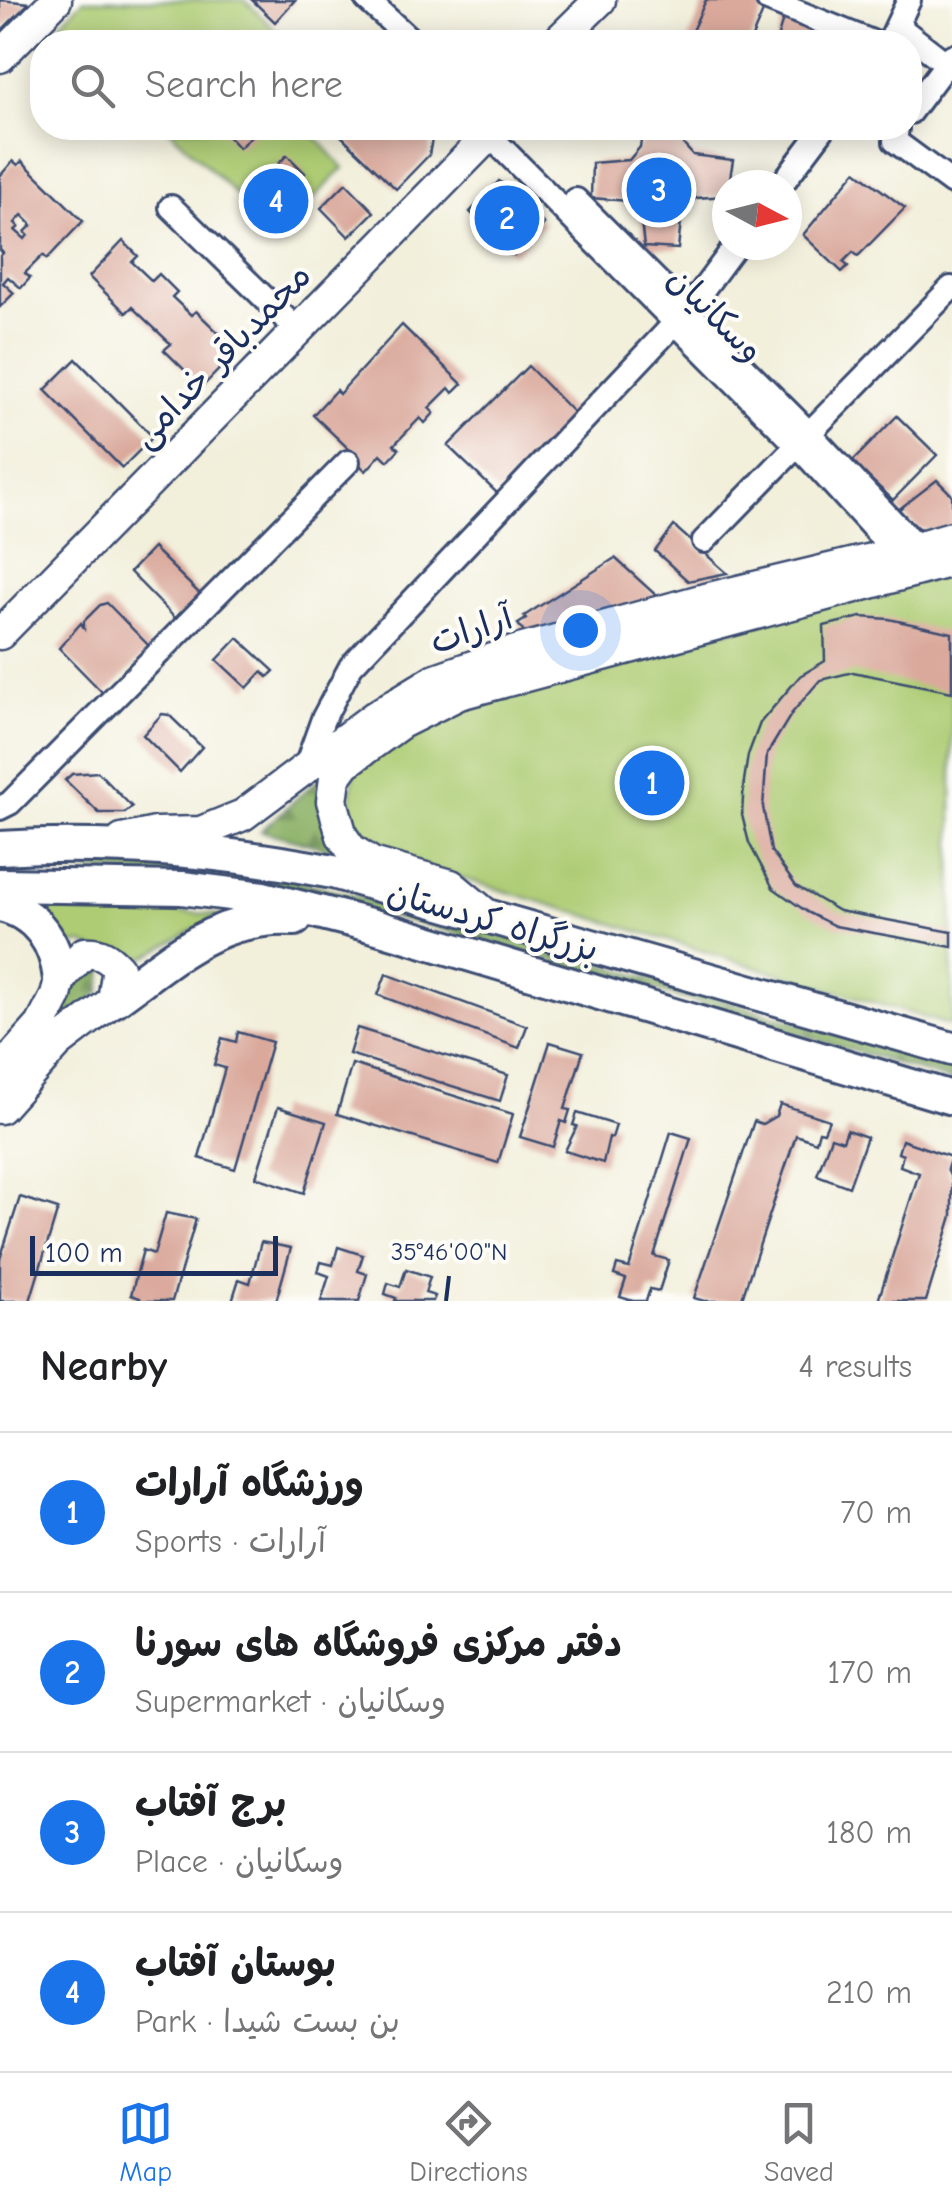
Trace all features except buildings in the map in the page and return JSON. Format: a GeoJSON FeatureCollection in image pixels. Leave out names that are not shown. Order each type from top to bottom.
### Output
{"type":"FeatureCollection","features":[{"type":"Feature","properties":{"kind":"highway","name":"بزرگراه کردستان"},"geometry":{"type":"LineString","coordinates":[[0,848],[108,846],[283,862],[333,872],[952,1050]]}},
{"type":"Feature","properties":{"kind":"highway","name":"بزرگراه کردستان"},"geometry":{"type":"LineString","coordinates":[[0,885],[182,888],[263,898],[374,926],[952,1098]]}},
{"type":"Feature","properties":{"kind":"highway"},"geometry":{"type":"LineString","coordinates":[[0,906],[19,911],[40,926],[58,964],[60,979]]}},
{"type":"Feature","properties":{"kind":"highway"},"geometry":{"type":"LineString","coordinates":[[112,1001],[208,934],[236,923],[274,918],[374,926]]}},
{"type":"Feature","properties":{"kind":"main road"},"geometry":{"type":"LineString","coordinates":[[0,57],[56,0]]}},
{"type":"Feature","properties":{"kind":"main road"},"geometry":{"type":"LineString","coordinates":[[569,30],[600,0]]}},
{"type":"Feature","properties":{"kind":"main road"},"geometry":{"type":"LineString","coordinates":[[592,30],[622,0]]}},
{"type":"Feature","properties":{"kind":"main road","name":"محمدباقر خدامی"},"geometry":{"type":"LineString","coordinates":[[0,634],[347,268],[477,140]]}},
{"type":"Feature","properties":{"kind":"main road","name":"محمدباقر خدامی"},"geometry":{"type":"LineString","coordinates":[[0,612],[286,319],[347,268]]}},
{"type":"Feature","properties":{"kind":"main road","name":"آرارات"},"geometry":{"type":"LineString","coordinates":[[486,915],[451,885],[372,863],[351,849],[342,836],[332,801],[334,778],[346,764],[401,724],[458,694],[920,561],[952,537]]}},
{"type":"Feature","properties":{"kind":"main road","name":"آرارات"},"geometry":{"type":"LineString","coordinates":[[108,846],[131,837],[201,832],[243,815],[374,717],[436,678],[486,660],[701,600],[920,561]]}},
{"type":"Feature","properties":{"kind":"main road"},"geometry":{"type":"LineString","coordinates":[[0,1071],[11,1042],[48,1013],[60,979],[84,953],[108,957],[118,968],[112,1001],[58,1043],[0,1108]]}},
{"type":"Feature","properties":{"kind":"street"},"geometry":{"type":"LineString","coordinates":[[367,0],[400,30]]}},
{"type":"Feature","properties":{"kind":"street"},"geometry":{"type":"LineString","coordinates":[[768,0],[842,30]]}},
{"type":"Feature","properties":{"kind":"street"},"geometry":{"type":"LineString","coordinates":[[895,30],[909,0]]}},
{"type":"Feature","properties":{"kind":"street"},"geometry":{"type":"LineString","coordinates":[[922,49],[950,63],[922,97]]}},
{"type":"Feature","properties":{"kind":"street","name":"وسکانیان"},"geometry":{"type":"LineString","coordinates":[[499,140],[804,440],[920,561]]}},
{"type":"Feature","properties":{"kind":"street"},"geometry":{"type":"LineString","coordinates":[[792,170],[815,140]]}},
{"type":"Feature","properties":{"kind":"street"},"geometry":{"type":"LineString","coordinates":[[895,140],[952,183]]}},
{"type":"Feature","properties":{"kind":"street"},"geometry":{"type":"LineString","coordinates":[[170,207],[286,319]]}},
{"type":"Feature","properties":{"kind":"street"},"geometry":{"type":"LineString","coordinates":[[304,770],[323,719],[351,666],[681,317],[725,260]]}},
{"type":"Feature","properties":{"kind":"street"},"geometry":{"type":"LineString","coordinates":[[704,541],[951,288]]}},
{"type":"Feature","properties":{"kind":"street"},"geometry":{"type":"LineString","coordinates":[[0,808],[10,804],[348,462]]}},
{"type":"Feature","properties":{"kind":"green space"},"geometry":{"type":"Polygon","coordinates":[[[83,0],[245,0],[275,30],[68,30],[61,23],[83,0]]]}},
{"type":"Feature","properties":{"kind":"green space"},"geometry":{"type":"Polygon","coordinates":[[[180,140],[318,140],[344,168],[277,235],[180,140]]]}},
{"type":"Feature","properties":{"kind":"green space"},"geometry":{"type":"Polygon","coordinates":[[[952,571],[952,1026],[385,855],[364,835],[353,817],[351,796],[356,767],[460,701],[952,571]]]}},
{"type":"Feature","properties":{"kind":"green space"},"geometry":{"type":"Polygon","coordinates":[[[328,770],[344,853],[261,831],[328,770]]]}},
{"type":"Feature","properties":{"kind":"green space"},"geometry":{"type":"Polygon","coordinates":[[[60,859],[248,868],[486,930],[952,1068],[952,1081],[424,924],[184,877],[69,870],[0,873],[0,862],[60,859]]]}},
{"type":"Feature","properties":{"kind":"green space"},"geometry":{"type":"Polygon","coordinates":[[[29,902],[220,915],[128,967],[82,943],[65,947],[29,902]]]}},
{"type":"Feature","properties":{"kind":"green space"},"geometry":{"type":"Polygon","coordinates":[[[104,961],[100,992],[12,1073],[79,968],[104,961]]]}},
{"type":"Feature","properties":{"kind":"place","name":"برج آفتاب"},"geometry":{"type":"Point","coordinates":[659,190]}},
{"type":"Feature","properties":{"kind":"place","name":"بوستان آفتاب"},"geometry":{"type":"Point","coordinates":[276,201]}},
{"type":"Feature","properties":{"kind":"place","name":"دفتر مرکزی فروشگاه های سورنا"},"geometry":{"type":"Point","coordinates":[507,218]}},
{"type":"Feature","properties":{"kind":"place","name":"ورزشگاه آرارات"},"geometry":{"type":"Point","coordinates":[652,783]}}]}
